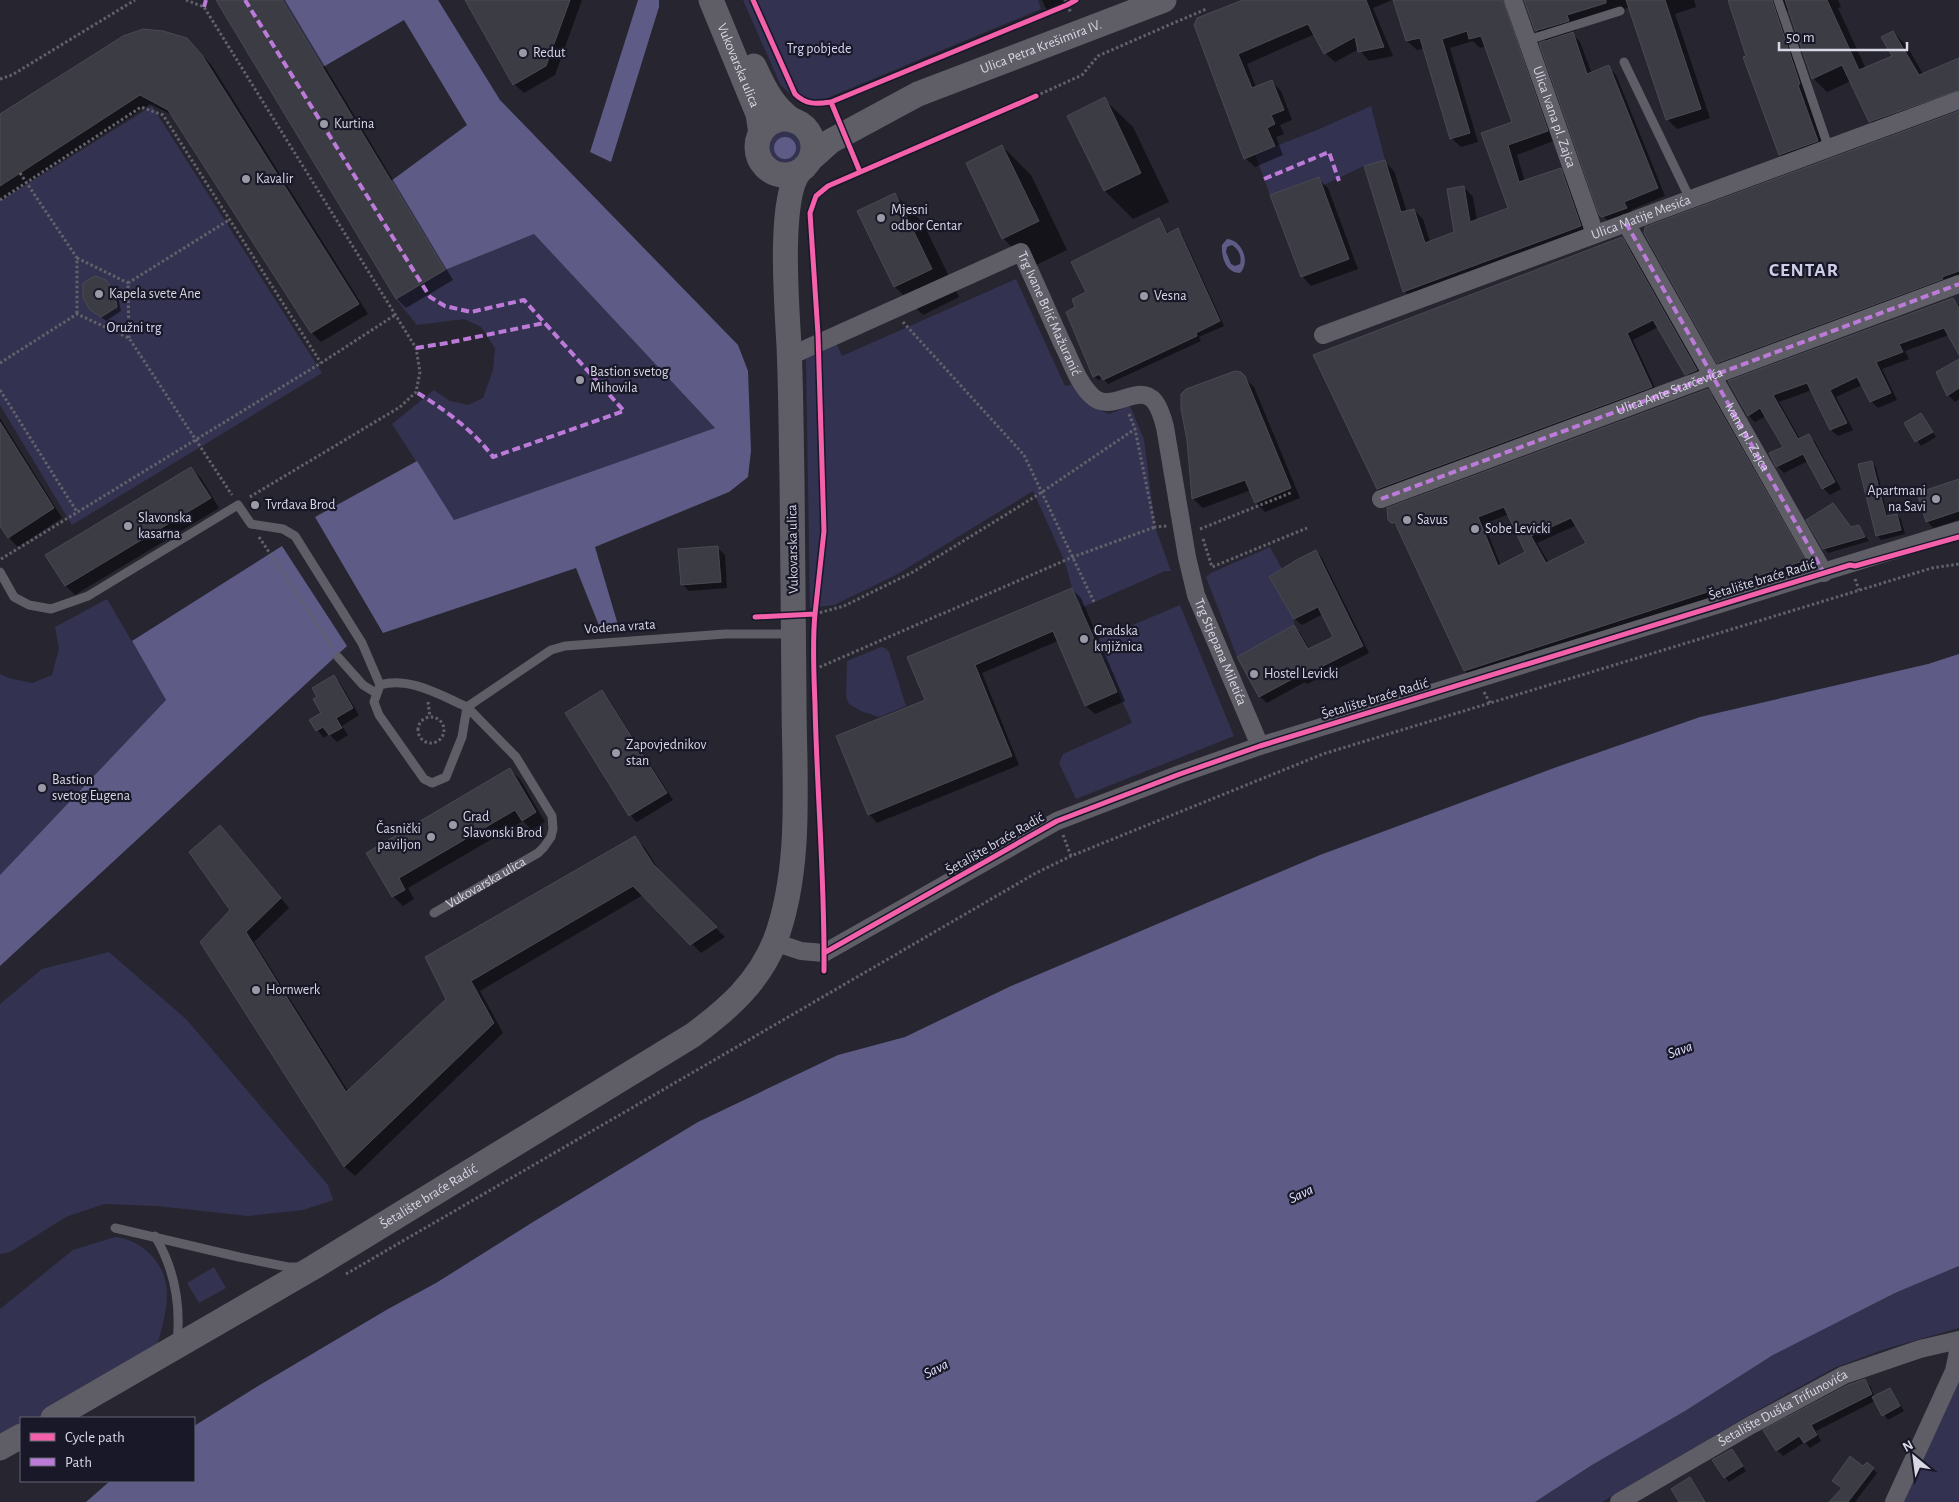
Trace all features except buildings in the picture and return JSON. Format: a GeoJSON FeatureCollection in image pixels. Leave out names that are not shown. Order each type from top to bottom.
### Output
{"type":"FeatureCollection","features":[{"type":"Feature","properties":{"kind":"main road","name":"Vukovarska ulica"},"geometry":{"type":"LineString","coordinates":[[710,0],[758,114],[761,133]]}},
{"type":"Feature","properties":{"kind":"main road","name":"Vukovarska ulica"},"geometry":{"type":"LineString","coordinates":[[727,0],[764,88],[777,108],[797,122]]}},
{"type":"Feature","properties":{"kind":"main road","name":"Ulica Petra Krešimira IV."},"geometry":{"type":"LineString","coordinates":[[805,165],[831,141],[918,94],[1135,7],[1164,0]]}},
{"type":"Feature","properties":{"kind":"main road","name":"Ulica Petra Krešimira IV."},"geometry":{"type":"LineString","coordinates":[[797,122],[812,124],[830,122],[890,101],[918,94]]}},
{"type":"Feature","properties":{"kind":"main road"},"geometry":{"type":"LineString","coordinates":[[783,119],[797,122],[808,130],[814,148],[805,165],[790,175],[780,175],[771,172],[764,166],[757,150],[761,133],[766,126],[774,121],[783,119]]}},
{"type":"Feature","properties":{"kind":"main road","name":"Vukovarska ulica"},"geometry":{"type":"LineString","coordinates":[[785,275],[789,198],[792,183],[805,165]]}},
{"type":"Feature","properties":{"kind":"main road","name":"Vukovarska ulica"},"geometry":{"type":"LineString","coordinates":[[764,166],[772,188],[785,275],[807,618],[792,866],[784,909],[774,942]]}},
{"type":"Feature","properties":{"kind":"main road","name":"Šetalište braće Radić"},"geometry":{"type":"LineString","coordinates":[[55,1417],[314,1267],[693,1035],[724,1012],[744,992],[762,965],[774,942]]}},
{"type":"Feature","properties":{"kind":"main road"},"geometry":{"type":"LineString","coordinates":[[0,1448],[20,1437]]}},
{"type":"Feature","properties":{"kind":"street","name":"Ulica Ivana pl. Zajca"},"geometry":{"type":"LineString","coordinates":[[1513,0],[1595,234]]}},
{"type":"Feature","properties":{"kind":"street","name":"Ulica Matije Mesića"},"geometry":{"type":"LineString","coordinates":[[1324,335],[1959,100]]}},
{"type":"Feature","properties":{"kind":"street","name":"Ivana pl. Zajca"},"geometry":{"type":"LineString","coordinates":[[1626,223],[1824,573]]}},
{"type":"Feature","properties":{"kind":"street","name":"Trg Ivane Brlić Mažuranić"},"geometry":{"type":"LineString","coordinates":[[790,356],[1021,252],[1076,372],[1090,395],[1097,402],[1107,404],[1140,394],[1148,396],[1155,402],[1165,427],[1187,557]]}},
{"type":"Feature","properties":{"kind":"street","name":"Ulica Ante Starčevića"},"geometry":{"type":"LineString","coordinates":[[1381,499],[1959,284]]}},
{"type":"Feature","properties":{"kind":"street","name":"Šetalište braće Radić"},"geometry":{"type":"LineString","coordinates":[[774,942],[802,952],[824,953],[1057,821],[1180,774],[1260,746],[1959,530]]}},
{"type":"Feature","properties":{"kind":"street","name":"Trg Stjepana Miletića"},"geometry":{"type":"LineString","coordinates":[[1187,557],[1196,595],[1260,746]]}},
{"type":"Feature","properties":{"kind":"street","name":"Šetalište Duška Trifunovića"},"geometry":{"type":"LineString","coordinates":[[1619,1502],[1750,1425],[1844,1375],[1920,1348],[1959,1340]]}},
{"type":"Feature","properties":{"kind":"street"},"geometry":{"type":"LineString","coordinates":[[1894,1502],[1954,1371],[1958,1358],[1959,1340]]}},
{"type":"Feature","properties":{"kind":"lane"},"geometry":{"type":"LineString","coordinates":[[1778,0],[1829,149]]}},
{"type":"Feature","properties":{"kind":"lane"},"geometry":{"type":"LineString","coordinates":[[1528,40],[1620,11]]}},
{"type":"Feature","properties":{"kind":"lane"},"geometry":{"type":"LineString","coordinates":[[1624,62],[1690,199]]}},
{"type":"Feature","properties":{"kind":"lane"},"geometry":{"type":"LineString","coordinates":[[0,572],[14,596],[30,605],[50,609],[88,596],[238,505],[251,524],[283,528],[295,536],[362,643],[378,689],[374,702],[379,715],[424,779],[432,783],[446,777],[462,737],[467,708]]}},
{"type":"Feature","properties":{"kind":"lane","name":"Vodena vrata"},"geometry":{"type":"LineString","coordinates":[[467,708],[551,650],[565,646],[724,634],[807,618]]}},
{"type":"Feature","properties":{"kind":"lane"},"geometry":{"type":"LineString","coordinates":[[338,657],[363,684],[378,689]]}},
{"type":"Feature","properties":{"kind":"lane","name":"Vukovarska ulica"},"geometry":{"type":"LineString","coordinates":[[378,689],[389,682],[400,682],[426,689],[467,708],[516,757],[552,816],[553,829],[544,848],[538,853],[434,913]]}},
{"type":"Feature","properties":{"kind":"lane"},"geometry":{"type":"LineString","coordinates":[[115,1228],[267,1263],[288,1267],[314,1267]]}},
{"type":"Feature","properties":{"kind":"lane"},"geometry":{"type":"LineString","coordinates":[[155,1236],[166,1255],[178,1303],[179,1322],[176,1348]]}},
{"type":"Feature","properties":{"kind":"path"},"geometry":{"type":"LineString","coordinates":[[0,79],[12,75],[135,0]]}},
{"type":"Feature","properties":{"kind":"path"},"geometry":{"type":"LineString","coordinates":[[77,314],[129,338],[197,439],[238,505],[400,407],[416,392],[420,372],[416,348],[204,7],[186,0]]}},
{"type":"Feature","properties":{"kind":"path"},"geometry":{"type":"LineString","coordinates":[[1202,0],[1206,9]]}},
{"type":"Feature","properties":{"kind":"path"},"geometry":{"type":"LineString","coordinates":[[1058,9],[1075,1]]}},
{"type":"Feature","properties":{"kind":"path"},"geometry":{"type":"LineString","coordinates":[[1027,100],[1082,75],[1098,56],[1214,6]]}},
{"type":"Feature","properties":{"kind":"path"},"geometry":{"type":"LineString","coordinates":[[0,200],[141,107],[163,116],[321,363]]}},
{"type":"Feature","properties":{"kind":"path"},"geometry":{"type":"LineString","coordinates":[[20,173],[77,258],[128,283]]}},
{"type":"Feature","properties":{"kind":"path"},"geometry":{"type":"LineString","coordinates":[[128,283],[229,220]]}},
{"type":"Feature","properties":{"kind":"path"},"geometry":{"type":"LineString","coordinates":[[77,258],[77,314]]}},
{"type":"Feature","properties":{"kind":"path"},"geometry":{"type":"LineString","coordinates":[[128,283],[129,338]]}},
{"type":"Feature","properties":{"kind":"path"},"geometry":{"type":"LineString","coordinates":[[895,308],[906,326],[1024,454],[1094,602]]}},
{"type":"Feature","properties":{"kind":"path"},"geometry":{"type":"LineString","coordinates":[[0,363],[77,314]]}},
{"type":"Feature","properties":{"kind":"path"},"geometry":{"type":"LineString","coordinates":[[0,560],[321,363],[395,315]]}},
{"type":"Feature","properties":{"kind":"path"},"geometry":{"type":"LineString","coordinates":[[0,390],[77,512]]}},
{"type":"Feature","properties":{"kind":"path"},"geometry":{"type":"LineString","coordinates":[[807,618],[844,606],[913,572],[1041,492],[1135,429]]}},
{"type":"Feature","properties":{"kind":"path"},"geometry":{"type":"LineString","coordinates":[[1200,529],[1293,492]]}},
{"type":"Feature","properties":{"kind":"path"},"geometry":{"type":"LineString","coordinates":[[814,669],[1073,557],[1155,527]]}},
{"type":"Feature","properties":{"kind":"path"},"geometry":{"type":"LineString","coordinates":[[269,553],[338,657]]}},
{"type":"Feature","properties":{"kind":"path"},"geometry":{"type":"LineString","coordinates":[[338,1278],[1036,872],[1071,856],[1323,754],[1932,568],[1959,564]]}},
{"type":"Feature","properties":{"kind":"path"},"geometry":{"type":"LineString","coordinates":[[1853,574],[1859,590]]}},
{"type":"Feature","properties":{"kind":"path"},"geometry":{"type":"LineString","coordinates":[[814,661],[814,679]]}},
{"type":"Feature","properties":{"kind":"path"},"geometry":{"type":"LineString","coordinates":[[1484,691],[1490,702]]}},
{"type":"Feature","properties":{"kind":"path"},"geometry":{"type":"LineString","coordinates":[[427,718],[438,718],[444,727],[442,737],[433,743],[422,740],[418,733],[420,722],[427,718]]}},
{"type":"Feature","properties":{"kind":"green space","name":"Trg pobjede"},"geometry":{"type":"Polygon","coordinates":[[[743,0],[1038,0],[1041,9],[825,99],[806,100],[791,95],[780,84],[743,0]]]}},
{"type":"Feature","properties":{"kind":"green space","name":"Oružni trg"},"geometry":{"type":"Polygon","coordinates":[[[152,106],[322,373],[72,525],[0,405],[0,201],[152,106]]]}},
{"type":"Feature","properties":{"kind":"green space"},"geometry":{"type":"Polygon","coordinates":[[[1371,106],[1385,160],[1364,166],[1322,186],[1318,177],[1270,195],[1255,154],[1317,130],[1371,106]]]}},
{"type":"Feature","properties":{"kind":"green space"},"geometry":{"type":"Polygon","coordinates":[[[785,128],[792,129],[798,133],[802,139],[802,153],[798,159],[792,163],[785,164],[778,163],[772,159],[768,153],[767,146],[768,139],[772,133],[778,129],[785,128]]]}},
{"type":"Feature","properties":{"kind":"green space","name":"Bastion svetog Mihovila"},"geometry":{"type":"Polygon","coordinates":[[[534,234],[715,428],[454,520],[392,424],[434,390],[450,401],[468,405],[483,398],[493,370],[495,348],[481,327],[464,319],[417,325],[396,299],[445,270],[534,234]]]}},
{"type":"Feature","properties":{"kind":"green space"},"geometry":{"type":"Polygon","coordinates":[[[1016,279],[1065,386],[1075,384],[1099,409],[1109,414],[1130,406],[1144,439],[1155,527],[1171,571],[1165,571],[1081,608],[1072,588],[1065,562],[1033,491],[896,575],[834,605],[810,608],[806,359],[837,345],[842,356],[1016,279]]]}},
{"type":"Feature","properties":{"kind":"green space"},"geometry":{"type":"Polygon","coordinates":[[[1270,547],[1282,569],[1269,578],[1294,619],[1294,625],[1237,657],[1206,577],[1270,547]]]}},
{"type":"Feature","properties":{"kind":"green space","name":"Bastion svetog Eugena"},"geometry":{"type":"Polygon","coordinates":[[[107,599],[166,700],[0,875],[0,674],[32,683],[52,675],[59,648],[55,627],[107,599]]]}},
{"type":"Feature","properties":{"kind":"green space"},"geometry":{"type":"Polygon","coordinates":[[[1180,605],[1234,736],[1076,799],[1059,763],[1063,754],[1132,723],[1095,641],[1180,605]]]}},
{"type":"Feature","properties":{"kind":"green space"},"geometry":{"type":"Polygon","coordinates":[[[881,647],[889,652],[906,706],[879,717],[861,711],[849,704],[846,697],[847,661],[881,647]]]}},
{"type":"Feature","properties":{"kind":"green space"},"geometry":{"type":"Polygon","coordinates":[[[109,952],[187,1020],[328,1185],[333,1200],[303,1210],[248,1216],[157,1206],[104,1204],[66,1217],[10,1252],[0,1254],[0,1004],[42,969],[109,952]]]}},
{"type":"Feature","properties":{"kind":"green space"},"geometry":{"type":"Polygon","coordinates":[[[115,1237],[130,1240],[154,1258],[165,1278],[167,1299],[158,1342],[139,1360],[123,1371],[42,1417],[20,1417],[20,1430],[0,1441],[0,1309],[73,1250],[115,1237]]]}},
{"type":"Feature","properties":{"kind":"green space"},"geometry":{"type":"Polygon","coordinates":[[[1959,1266],[1959,1328],[1885,1349],[1834,1368],[1756,1411],[1602,1502],[1535,1502],[1592,1465],[1685,1411],[1773,1355],[1895,1293],[1959,1266]]]}},
{"type":"Feature","properties":{"kind":"green space"},"geometry":{"type":"Polygon","coordinates":[[[214,1267],[226,1288],[199,1303],[187,1283],[214,1267]]]}},
{"type":"Feature","properties":{"kind":"green space"},"geometry":{"type":"Polygon","coordinates":[[[1959,1374],[1959,1502],[1901,1502],[1959,1374]]]}},
{"type":"Feature","properties":{"kind":"water"},"geometry":{"type":"Polygon","coordinates":[[[282,0],[438,0],[500,100],[738,345],[748,371],[751,451],[748,477],[729,492],[595,547],[618,625],[600,628],[576,568],[383,633],[315,517],[417,461],[454,520],[715,428],[534,234],[445,270],[391,181],[467,125],[404,20],[323,67],[282,0]]]}},
{"type":"Feature","properties":{"kind":"water"},"geometry":{"type":"Polygon","coordinates":[[[638,0],[659,0],[659,7],[611,162],[590,152],[638,0]]]}},
{"type":"Feature","properties":{"kind":"water"},"geometry":{"type":"Polygon","coordinates":[[[781,137],[789,137],[796,144],[796,152],[789,159],[781,159],[774,152],[774,144],[781,137]]]}},
{"type":"Feature","properties":{"kind":"water"},"geometry":{"type":"Polygon","coordinates":[[[1227,239],[1232,240],[1241,247],[1245,263],[1240,273],[1231,270],[1225,264],[1222,245],[1227,239]],[[1232,245],[1227,247],[1226,252],[1231,264],[1235,266],[1240,264],[1241,259],[1232,245]]]}},
{"type":"Feature","properties":{"kind":"water"},"geometry":{"type":"Polygon","coordinates":[[[282,546],[347,646],[0,966],[0,875],[166,700],[132,641],[282,546]]]}},
{"type":"Feature","properties":{"kind":"water","name":"Sava"},"geometry":{"type":"Polygon","coordinates":[[[1959,654],[1959,1266],[1895,1293],[1773,1355],[1685,1411],[1592,1465],[1535,1502],[86,1502],[109,1482],[195,1482],[195,1425],[388,1309],[436,1283],[698,1122],[838,1055],[905,1037],[1011,986],[1320,855],[1554,768],[1700,717],[1928,664],[1959,654]]]}},
{"type":"Feature","properties":{"kind":"marked path"},"geometry":{"type":"LineString","coordinates":[[204,7],[206,0]]}},
{"type":"Feature","properties":{"kind":"marked path"},"geometry":{"type":"LineString","coordinates":[[245,0],[430,297],[445,306],[471,312],[524,300],[624,411],[493,457],[458,421],[416,392]]}},
{"type":"Feature","properties":{"kind":"marked path"},"geometry":{"type":"LineString","coordinates":[[1264,179],[1329,152],[1339,181]]}},
{"type":"Feature","properties":{"kind":"marked path"},"geometry":{"type":"LineString","coordinates":[[1626,223],[1824,573]]}},
{"type":"Feature","properties":{"kind":"marked path"},"geometry":{"type":"LineString","coordinates":[[1381,499],[1959,284]]}},
{"type":"Feature","properties":{"kind":"marked path"},"geometry":{"type":"LineString","coordinates":[[416,348],[544,323]]}},
{"type":"Feature","properties":{"kind":"cycle path"},"geometry":{"type":"LineString","coordinates":[[753,0],[795,94],[799,98],[811,103],[831,102],[860,172]]}},
{"type":"Feature","properties":{"kind":"cycle path"},"geometry":{"type":"LineString","coordinates":[[831,102],[1076,0]]}},
{"type":"Feature","properties":{"kind":"cycle path"},"geometry":{"type":"LineString","coordinates":[[815,614],[824,531],[818,334],[810,213],[816,196],[828,186],[1036,96]]}},
{"type":"Feature","properties":{"kind":"cycle path"},"geometry":{"type":"LineString","coordinates":[[824,953],[1057,821],[1180,774],[1260,746],[1850,565],[1855,566],[1959,537]]}},
{"type":"Feature","properties":{"kind":"cycle path"},"geometry":{"type":"LineString","coordinates":[[755,617],[815,614],[814,671],[824,971]]}},
{"type":"Feature","properties":{"kind":"place","name":"Redut"},"geometry":{"type":"Point","coordinates":[523,53]}},
{"type":"Feature","properties":{"kind":"place","name":"Kurtina"},"geometry":{"type":"Point","coordinates":[324,124]}},
{"type":"Feature","properties":{"kind":"place","name":"Kavalir"},"geometry":{"type":"Point","coordinates":[246,179]}},
{"type":"Feature","properties":{"kind":"place","name":"Mjesni odbor Centar"},"geometry":{"type":"Point","coordinates":[881,218]}},
{"type":"Feature","properties":{"kind":"place","name":"Kapela svete Ane"},"geometry":{"type":"Point","coordinates":[99,294]}},
{"type":"Feature","properties":{"kind":"place","name":"Vesna"},"geometry":{"type":"Point","coordinates":[1144,296]}},
{"type":"Feature","properties":{"kind":"place","name":"Bastion svetog Mihovila"},"geometry":{"type":"Point","coordinates":[580,380]}},
{"type":"Feature","properties":{"kind":"place","name":"Apartmani na Savi"},"geometry":{"type":"Point","coordinates":[1936,499]}},
{"type":"Feature","properties":{"kind":"place","name":"Tvrđava Brod"},"geometry":{"type":"Point","coordinates":[255,505]}},
{"type":"Feature","properties":{"kind":"place","name":"Savus"},"geometry":{"type":"Point","coordinates":[1407,520]}},
{"type":"Feature","properties":{"kind":"place","name":"Slavonska kasarna"},"geometry":{"type":"Point","coordinates":[128,526]}},
{"type":"Feature","properties":{"kind":"place","name":"Sobe Levicki"},"geometry":{"type":"Point","coordinates":[1475,529]}},
{"type":"Feature","properties":{"kind":"place","name":"Gradska knjižnica"},"geometry":{"type":"Point","coordinates":[1084,639]}},
{"type":"Feature","properties":{"kind":"place","name":"Hostel Levicki"},"geometry":{"type":"Point","coordinates":[1254,674]}},
{"type":"Feature","properties":{"kind":"place","name":"Zapovjednikov stan"},"geometry":{"type":"Point","coordinates":[616,753]}},
{"type":"Feature","properties":{"kind":"place","name":"Bastion svetog Eugena"},"geometry":{"type":"Point","coordinates":[42,788]}},
{"type":"Feature","properties":{"kind":"place","name":"Grad Slavonski Brod"},"geometry":{"type":"Point","coordinates":[453,825]}},
{"type":"Feature","properties":{"kind":"place","name":"Časnički paviljon"},"geometry":{"type":"Point","coordinates":[431,837]}},
{"type":"Feature","properties":{"kind":"place","name":"Hornwerk"},"geometry":{"type":"Point","coordinates":[256,990]}},
{"type":"Feature","properties":{"kind":"district","name":"CENTAR"},"geometry":{"type":"Point","coordinates":[1804,270]}}]}
